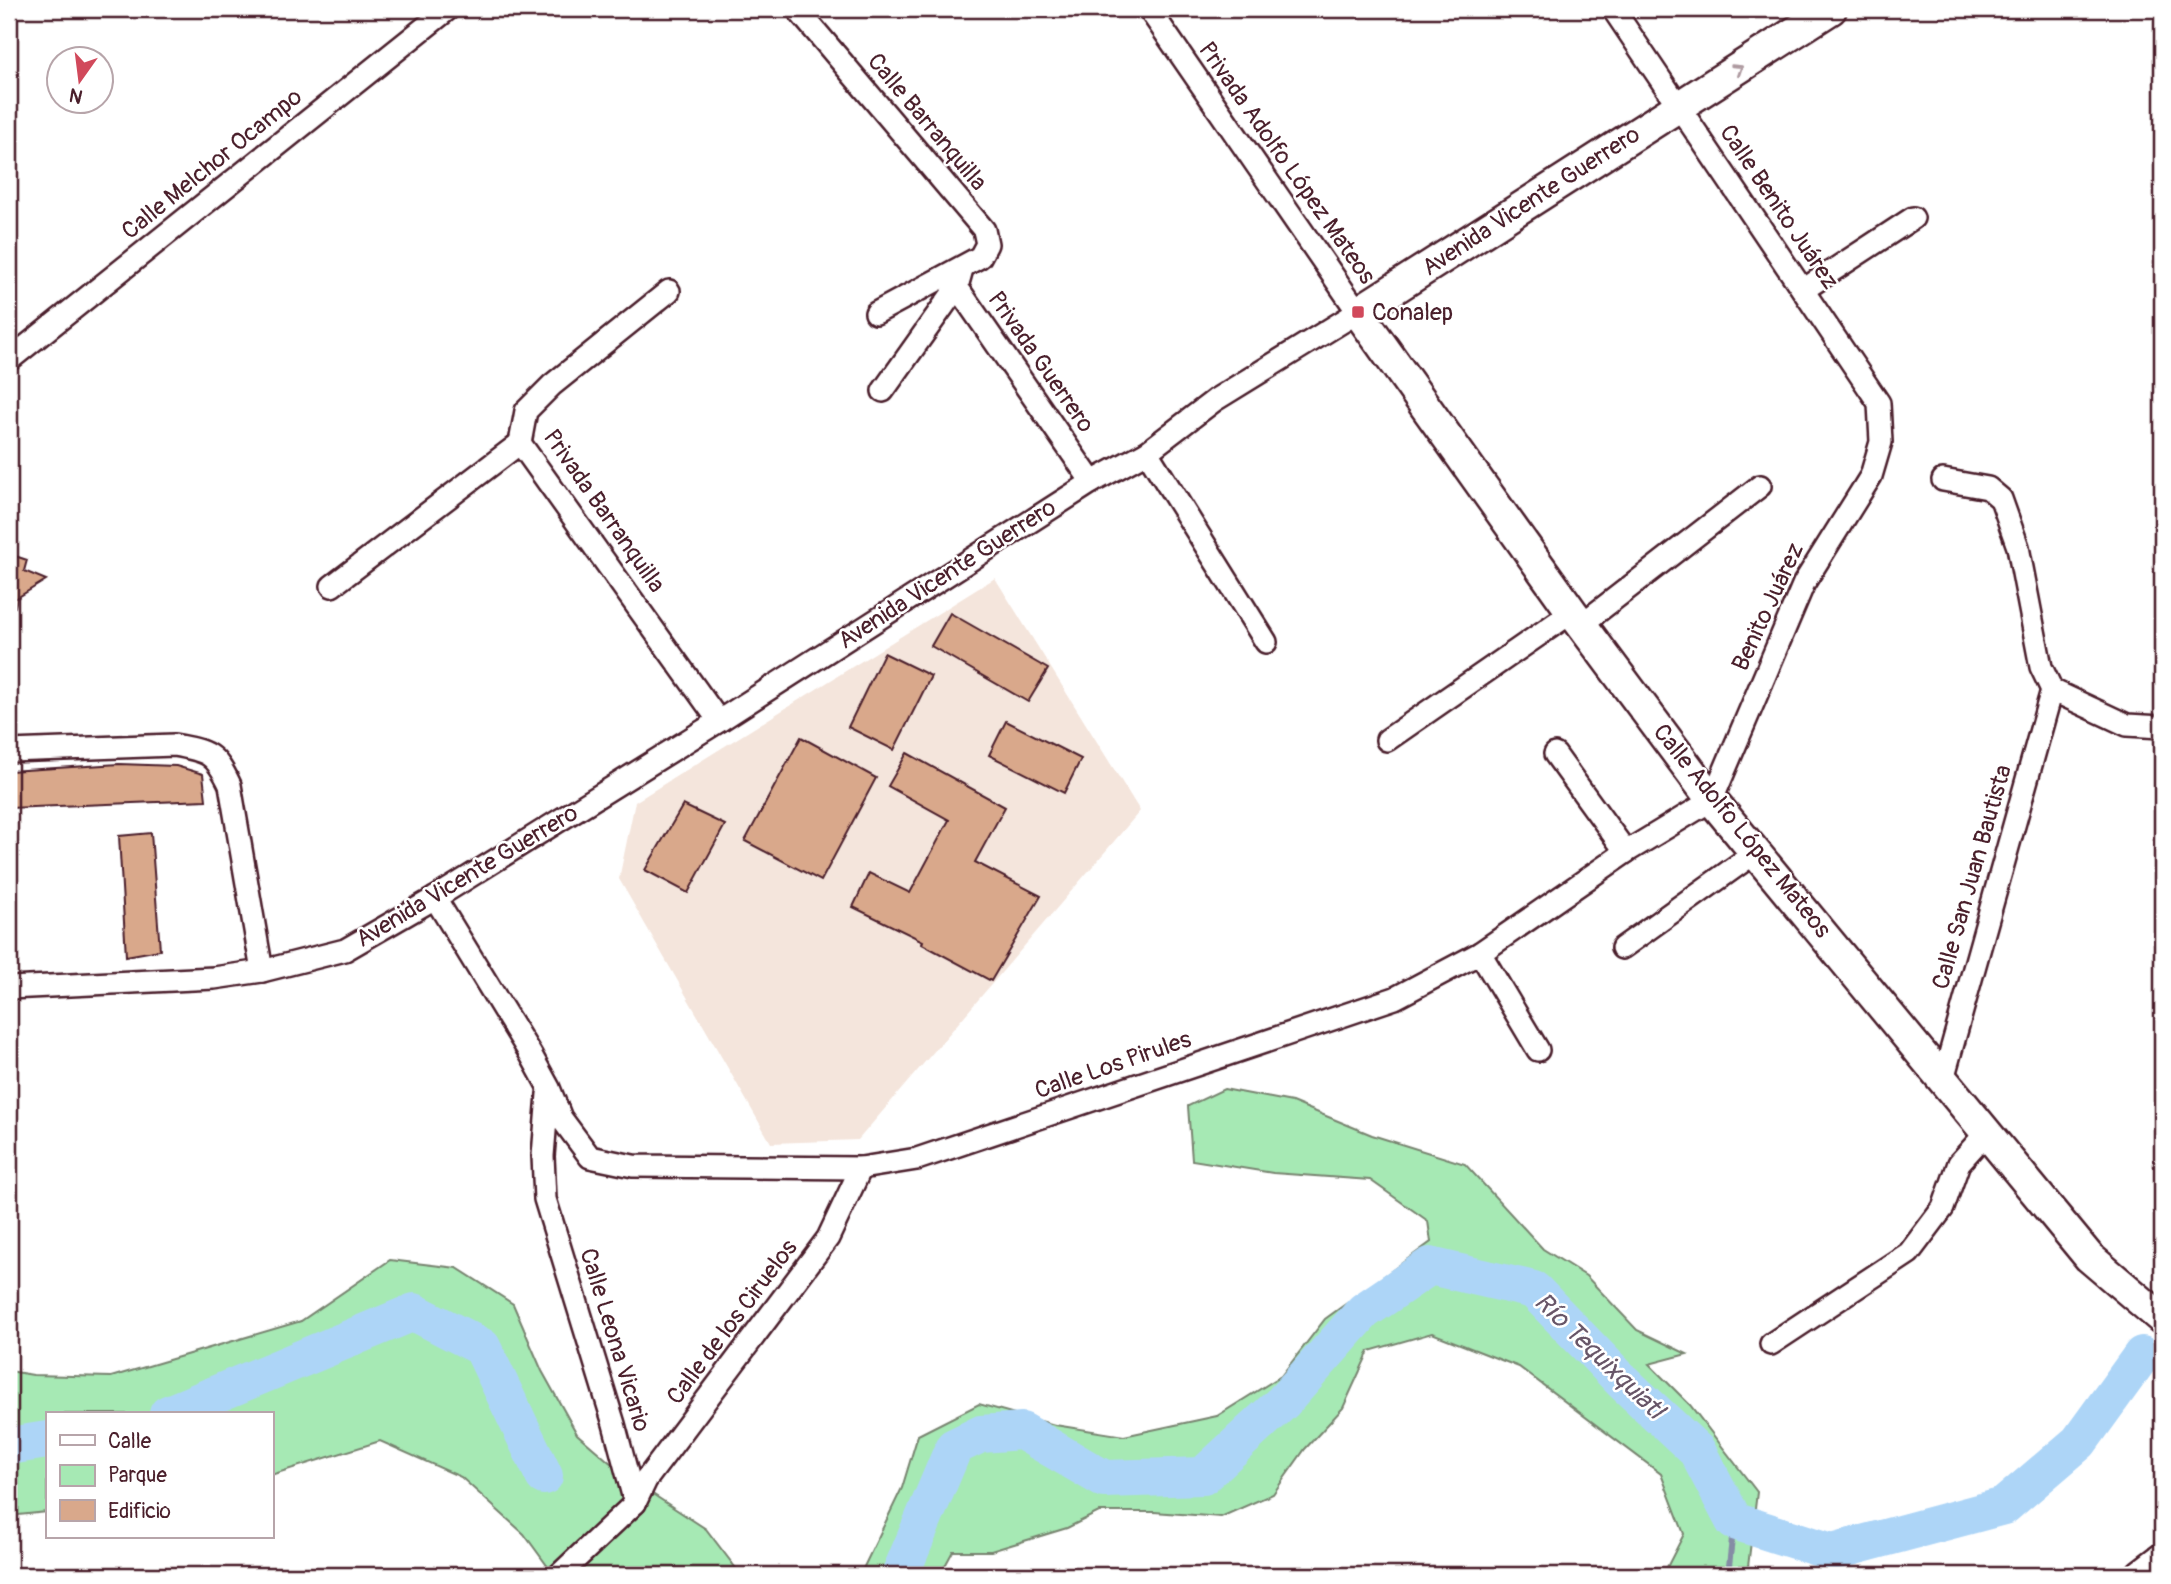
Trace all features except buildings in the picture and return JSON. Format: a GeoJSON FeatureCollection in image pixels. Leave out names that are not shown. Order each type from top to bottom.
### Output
{"type":"FeatureCollection","features":[{"type":"Feature","properties":{"kind":"main road","name":"Avenida Vicente Guerrero"},"geometry":{"type":"LineString","coordinates":[[1358,312],[1831,9]]}},
{"type":"Feature","properties":{"kind":"main road","name":"Calle Adolfo López Mateos"},"geometry":{"type":"LineString","coordinates":[[1358,312],[1577,618],[1712,800],[2089,1257],[2162,1319]]}},
{"type":"Feature","properties":{"kind":"main road"},"geometry":{"type":"LineString","coordinates":[[2141,1575],[2162,1559]]}},
{"type":"Feature","properties":{"kind":"street","name":"Calle Melchor Ocampo"},"geometry":{"type":"LineString","coordinates":[[9,360],[448,9]]}},
{"type":"Feature","properties":{"kind":"street","name":"Calle Barranquilla"},"geometry":{"type":"LineString","coordinates":[[797,9],[984,230],[987,244],[980,257],[960,278]]}},
{"type":"Feature","properties":{"kind":"street","name":"Privada Adolfo López Mateos"},"geometry":{"type":"LineString","coordinates":[[1149,9],[1358,312]]}},
{"type":"Feature","properties":{"kind":"street","name":"Calle Benito Juárez"},"geometry":{"type":"LineString","coordinates":[[1613,9],[1879,403],[1881,442]]}},
{"type":"Feature","properties":{"kind":"street"},"geometry":{"type":"LineString","coordinates":[[1803,290],[1913,218]]}},
{"type":"Feature","properties":{"kind":"street"},"geometry":{"type":"LineString","coordinates":[[876,313],[960,278]]}},
{"type":"Feature","properties":{"kind":"street"},"geometry":{"type":"LineString","coordinates":[[883,391],[960,278]]}},
{"type":"Feature","properties":{"kind":"street","name":"Privada Guerrero"},"geometry":{"type":"LineString","coordinates":[[960,278],[1092,482]]}},
{"type":"Feature","properties":{"kind":"street","name":"Privada Barranquilla"},"geometry":{"type":"LineString","coordinates":[[669,291],[552,385],[526,411],[520,443],[719,721]]}},
{"type":"Feature","properties":{"kind":"street","name":"Avenida Vicente Guerrero"},"geometry":{"type":"LineString","coordinates":[[9,988],[179,981],[262,971],[345,950],[435,898],[719,721],[1092,482],[1147,452],[1215,400],[1358,312]]}},
{"type":"Feature","properties":{"kind":"street","name":"Benito Juárez"},"geometry":{"type":"LineString","coordinates":[[1712,800],[1804,583],[1871,475],[1881,442]]}},
{"type":"Feature","properties":{"kind":"street"},"geometry":{"type":"LineString","coordinates":[[332,586],[520,443]]}},
{"type":"Feature","properties":{"kind":"street"},"geometry":{"type":"LineString","coordinates":[[1147,452],[1266,642]]}},
{"type":"Feature","properties":{"kind":"street"},"geometry":{"type":"LineString","coordinates":[[1943,480],[1988,488],[2001,499],[2018,547],[2042,667],[2052,690],[2127,725],[2162,727]]}},
{"type":"Feature","properties":{"kind":"street"},"geometry":{"type":"LineString","coordinates":[[1387,740],[1577,618],[1760,486]]}},
{"type":"Feature","properties":{"kind":"street","name":"Calle San Juan Bautista"},"geometry":{"type":"LineString","coordinates":[[1943,1079],[2052,690]]}},
{"type":"Feature","properties":{"kind":"street"},"geometry":{"type":"LineString","coordinates":[[9,751],[174,745],[200,749],[219,762],[230,785],[262,971]]}},
{"type":"Feature","properties":{"kind":"street"},"geometry":{"type":"LineString","coordinates":[[1555,754],[1626,852]]}},
{"type":"Feature","properties":{"kind":"street","name":"Calle Los Pirules"},"geometry":{"type":"LineString","coordinates":[[435,898],[531,1055],[561,1118],[590,1157],[633,1166],[861,1168],[917,1158],[1395,998],[1480,953],[1626,852],[1712,800]]}},
{"type":"Feature","properties":{"kind":"street"},"geometry":{"type":"LineString","coordinates":[[1622,948],[1756,852]]}},
{"type":"Feature","properties":{"kind":"street"},"geometry":{"type":"LineString","coordinates":[[1480,953],[1538,1050]]}},
{"type":"Feature","properties":{"kind":"street","name":"Calle Leona Vicario"},"geometry":{"type":"LineString","coordinates":[[549,1088],[542,1156],[545,1199],[614,1424],[635,1503]]}},
{"type":"Feature","properties":{"kind":"street"},"geometry":{"type":"LineString","coordinates":[[1771,1344],[1909,1254],[1943,1209],[1959,1163],[1987,1132]]}},
{"type":"Feature","properties":{"kind":"street","name":"Calle de los Ciruelos"},"geometry":{"type":"LineString","coordinates":[[635,1503],[646,1480],[828,1238],[861,1168]]}},
{"type":"Feature","properties":{"kind":"street"},"geometry":{"type":"LineString","coordinates":[[559,1575],[635,1503]]}},
{"type":"Feature","properties":{"kind":"shaded area"},"geometry":{"type":"Polygon","coordinates":[[[995,578],[1140,811],[858,1140],[771,1143],[619,879],[635,802],[995,578]]]}},
{"type":"Feature","properties":{"kind":"green space"},"geometry":{"type":"Polygon","coordinates":[[[1224,1089],[1292,1102],[1372,1135],[1465,1164],[1543,1249],[1586,1276],[1637,1330],[1687,1354],[1649,1364],[1690,1405],[1757,1492],[1747,1575],[1663,1575],[1684,1534],[1661,1474],[1519,1367],[1432,1333],[1369,1351],[1343,1408],[1305,1449],[1273,1494],[1221,1517],[1154,1512],[1099,1512],[1067,1528],[991,1551],[953,1551],[940,1575],[860,1575],[902,1488],[918,1435],[979,1404],[1055,1425],[1124,1436],[1217,1416],[1281,1376],[1325,1319],[1431,1242],[1428,1221],[1370,1180],[1273,1173],[1192,1160],[1188,1106],[1224,1089]]]}},
{"type":"Feature","properties":{"kind":"green space"},"geometry":{"type":"Polygon","coordinates":[[[390,1260],[457,1268],[513,1304],[542,1371],[577,1434],[628,1478],[706,1529],[741,1575],[554,1575],[524,1534],[461,1477],[380,1441],[273,1474],[273,1412],[46,1412],[46,1512],[9,1516],[9,1371],[33,1375],[111,1377],[301,1321],[390,1260]]]}},
{"type":"Feature","properties":{"kind":"waterway","name":"Río Tequixquiatl"},"geometry":{"type":"LineString","coordinates":[[900,1575],[954,1447],[981,1434],[1022,1431],[1104,1479],[1203,1476],[1283,1402],[1364,1311],[1430,1266],[1534,1290],[1622,1381],[1697,1451],[1734,1521],[1832,1552],[2004,1506],[2079,1442],[2142,1355]]}},
{"type":"Feature","properties":{"kind":"waterway","name":"Río Tequixquiatl"},"geometry":{"type":"LineString","coordinates":[[173,1412],[414,1312],[482,1347],[544,1476]]}},
{"type":"Feature","properties":{"kind":"waterway","name":"Río Tequixquiatl"},"geometry":{"type":"LineString","coordinates":[[9,1446],[46,1440]]}},
{"type":"Feature","properties":{"kind":"waterway"},"geometry":{"type":"LineString","coordinates":[[1728,1575],[1734,1521]]}},
{"type":"Feature","properties":{"kind":"place","name":"Conalep"},"geometry":{"type":"Point","coordinates":[1358,312]}}]}
